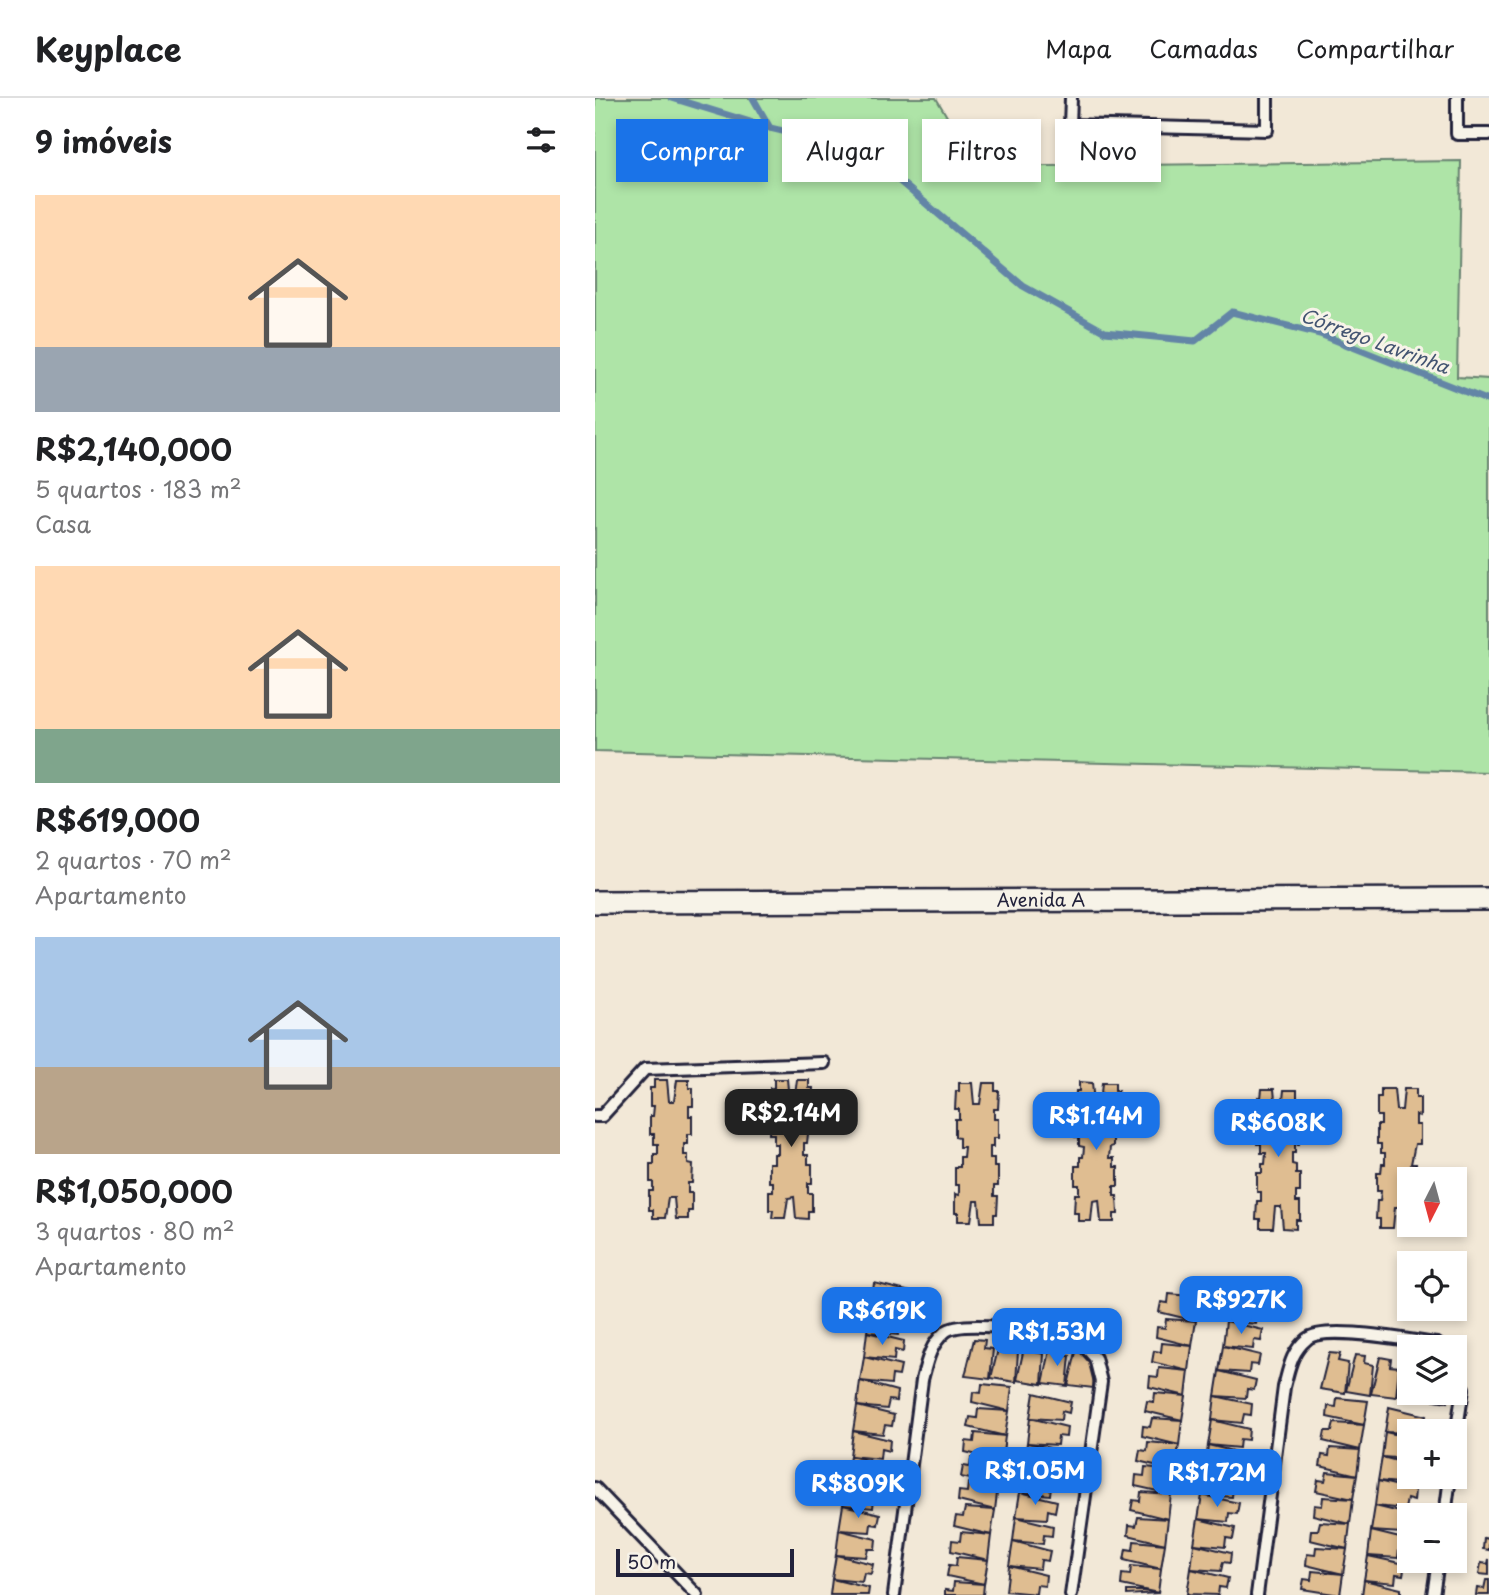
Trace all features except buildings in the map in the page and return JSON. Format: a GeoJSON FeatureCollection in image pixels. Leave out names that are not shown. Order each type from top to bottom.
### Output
{"type":"FeatureCollection","features":[{"type":"Feature","properties":{"kind":"street","name":"Avenida A"},"geometry":{"type":"LineString","coordinates":[[595,902],[1489,899]]}},
{"type":"Feature","properties":{"kind":"lane"},"geometry":{"type":"LineString","coordinates":[[1071,98],[1070,125],[1266,130],[1267,98]]}},
{"type":"Feature","properties":{"kind":"lane"},"geometry":{"type":"LineString","coordinates":[[1457,98],[1457,134],[1489,134]]}},
{"type":"Feature","properties":{"kind":"lane"},"geometry":{"type":"LineString","coordinates":[[595,1116],[602,1116],[645,1069],[824,1063]]}},
{"type":"Feature","properties":{"kind":"lane"},"geometry":{"type":"LineString","coordinates":[[894,1595],[922,1380],[930,1349],[947,1330],[967,1325],[1075,1336],[1095,1357],[1101,1382],[1071,1595]]}},
{"type":"Feature","properties":{"kind":"lane"},"geometry":{"type":"LineString","coordinates":[[1257,1595],[1284,1387],[1292,1356],[1309,1337],[1328,1333],[1397,1340]]}},
{"type":"Feature","properties":{"kind":"lane"},"geometry":{"type":"LineString","coordinates":[[595,1488],[697,1595]]}},
{"type":"Feature","properties":{"kind":"lane"},"geometry":{"type":"LineString","coordinates":[[1433,1595],[1436,1573]]}},
{"type":"Feature","properties":{"kind":"green space"},"geometry":{"type":"Polygon","coordinates":[[[595,98],[936,98],[948,119],[922,119],[922,182],[1041,182],[1041,166],[1055,166],[1055,182],[1161,182],[1161,165],[1461,161],[1457,377],[1489,379],[1489,772],[595,751],[595,98]]]}},
{"type":"Feature","properties":{"kind":"waterway"},"geometry":{"type":"LineString","coordinates":[[672,98],[770,128]]}},
{"type":"Feature","properties":{"kind":"waterway","name":"Córrego Lavrinha"},"geometry":{"type":"LineString","coordinates":[[753,98],[770,128],[863,150],[1023,286],[1105,332],[1195,341],[1232,312],[1320,334],[1489,401]]}}]}
